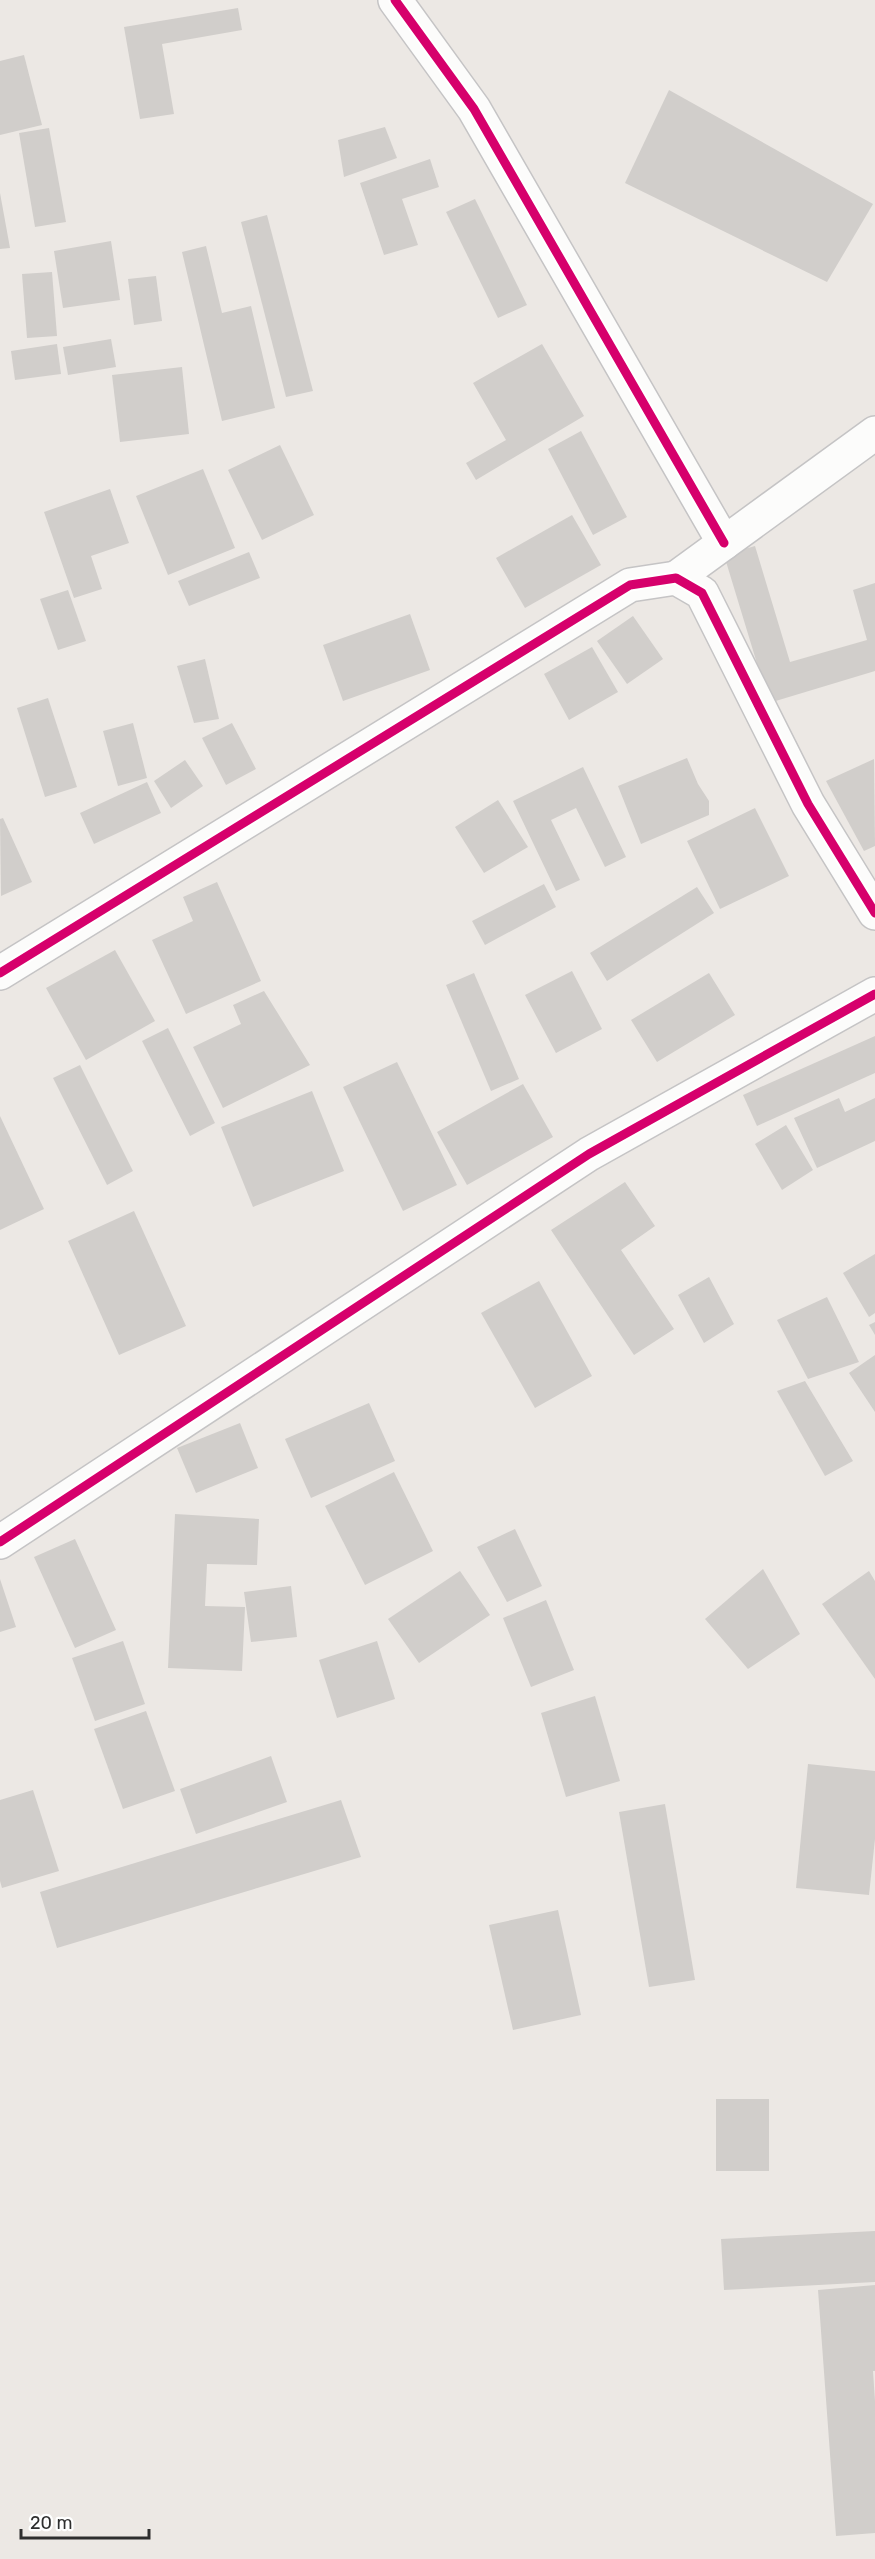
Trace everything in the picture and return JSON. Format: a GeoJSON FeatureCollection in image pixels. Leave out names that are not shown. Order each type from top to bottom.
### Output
{"type":"FeatureCollection","features":[{"type":"Feature","properties":{"kind":"street"},"geometry":{"type":"LineString","coordinates":[[395,0],[474,109],[724,543]]}},
{"type":"Feature","properties":{"kind":"street"},"geometry":{"type":"LineString","coordinates":[[0,973],[630,585],[676,578],[875,433]]}},
{"type":"Feature","properties":{"kind":"street"},"geometry":{"type":"LineString","coordinates":[[676,578],[702,593],[808,804],[875,913]]}},
{"type":"Feature","properties":{"kind":"street"},"geometry":{"type":"LineString","coordinates":[[0,1542],[589,1154],[875,994]]}},
{"type":"Feature","properties":{"kind":"building"},"geometry":{"type":"Polygon","coordinates":[[[238,8],[242,30],[162,44],[174,114],[140,119],[124,27],[238,8]]]}},
{"type":"Feature","properties":{"kind":"building"},"geometry":{"type":"Polygon","coordinates":[[[24,55],[42,125],[0,135],[0,61],[24,55]]]}},
{"type":"Feature","properties":{"kind":"building"},"geometry":{"type":"Polygon","coordinates":[[[669,90],[873,204],[827,282],[625,183],[669,90]]]}},
{"type":"Feature","properties":{"kind":"building"},"geometry":{"type":"Polygon","coordinates":[[[385,127],[397,158],[344,177],[338,140],[385,127]]]}},
{"type":"Feature","properties":{"kind":"building"},"geometry":{"type":"Polygon","coordinates":[[[49,128],[66,222],[35,227],[19,133],[49,128]]]}},
{"type":"Feature","properties":{"kind":"building"},"geometry":{"type":"Polygon","coordinates":[[[430,159],[439,187],[402,199],[418,245],[384,255],[360,183],[430,159]]]}},
{"type":"Feature","properties":{"kind":"building"},"geometry":{"type":"Polygon","coordinates":[[[0,193],[10,248],[0,249],[0,193]]]}},
{"type":"Feature","properties":{"kind":"building"},"geometry":{"type":"Polygon","coordinates":[[[475,199],[527,305],[498,318],[446,212],[475,199]]]}},
{"type":"Feature","properties":{"kind":"building"},"geometry":{"type":"Polygon","coordinates":[[[267,215],[313,391],[286,397],[241,222],[267,215]]]}},
{"type":"Feature","properties":{"kind":"building"},"geometry":{"type":"Polygon","coordinates":[[[111,241],[120,300],[63,308],[54,251],[111,241]]]}},
{"type":"Feature","properties":{"kind":"building"},"geometry":{"type":"Polygon","coordinates":[[[206,246],[222,313],[251,306],[275,408],[222,421],[182,252],[206,246]]]}},
{"type":"Feature","properties":{"kind":"building"},"geometry":{"type":"Polygon","coordinates":[[[52,272],[57,336],[27,338],[22,274],[52,272]]]}},
{"type":"Feature","properties":{"kind":"building"},"geometry":{"type":"Polygon","coordinates":[[[156,276],[162,321],[134,325],[128,279],[156,276]]]}},
{"type":"Feature","properties":{"kind":"building"},"geometry":{"type":"Polygon","coordinates":[[[111,339],[116,367],[68,375],[63,347],[111,339]]]}},
{"type":"Feature","properties":{"kind":"building"},"geometry":{"type":"Polygon","coordinates":[[[57,344],[61,374],[15,380],[11,351],[57,344]]]}},
{"type":"Feature","properties":{"kind":"building"},"geometry":{"type":"Polygon","coordinates":[[[542,344],[584,416],[476,480],[466,463],[506,440],[473,383],[542,344]]]}},
{"type":"Feature","properties":{"kind":"building"},"geometry":{"type":"Polygon","coordinates":[[[182,367],[189,434],[120,442],[112,375],[182,367]]]}},
{"type":"Feature","properties":{"kind":"building"},"geometry":{"type":"Polygon","coordinates":[[[581,431],[627,517],[593,535],[548,449],[581,431]]]}},
{"type":"Feature","properties":{"kind":"building"},"geometry":{"type":"Polygon","coordinates":[[[280,445],[314,515],[262,540],[228,470],[280,445]]]}},
{"type":"Feature","properties":{"kind":"building"},"geometry":{"type":"Polygon","coordinates":[[[203,469],[235,548],[168,575],[136,496],[203,469]]]}},
{"type":"Feature","properties":{"kind":"building"},"geometry":{"type":"Polygon","coordinates":[[[110,489],[129,543],[91,556],[102,589],[74,598],[44,512],[110,489]]]}},
{"type":"Feature","properties":{"kind":"building"},"geometry":{"type":"Polygon","coordinates":[[[572,515],[601,565],[525,608],[496,558],[572,515]]]}},
{"type":"Feature","properties":{"kind":"building"},"geometry":{"type":"Polygon","coordinates":[[[755,546],[790,662],[867,640],[853,590],[875,583],[875,671],[769,703],[724,555],[755,546]]]}},
{"type":"Feature","properties":{"kind":"building"},"geometry":{"type":"Polygon","coordinates":[[[249,552],[260,578],[189,606],[178,581],[249,552]]]}},
{"type":"Feature","properties":{"kind":"building"},"geometry":{"type":"Polygon","coordinates":[[[68,590],[86,641],[58,650],[40,599],[68,590]]]}},
{"type":"Feature","properties":{"kind":"building"},"geometry":{"type":"Polygon","coordinates":[[[410,614],[430,670],[343,701],[323,645],[410,614]]]}},
{"type":"Feature","properties":{"kind":"building"},"geometry":{"type":"Polygon","coordinates":[[[633,616],[663,659],[627,684],[597,641],[633,616]]]}},
{"type":"Feature","properties":{"kind":"building"},"geometry":{"type":"Polygon","coordinates":[[[592,647],[618,692],[569,720],[544,674],[592,647]]]}},
{"type":"Feature","properties":{"kind":"building"},"geometry":{"type":"Polygon","coordinates":[[[205,659],[219,719],[194,723],[177,666],[205,659]]]}},
{"type":"Feature","properties":{"kind":"building"},"geometry":{"type":"Polygon","coordinates":[[[48,698],[77,787],[45,797],[17,708],[48,698]]]}},
{"type":"Feature","properties":{"kind":"building"},"geometry":{"type":"Polygon","coordinates":[[[133,723],[147,778],[118,786],[103,731],[133,723]]]}},
{"type":"Feature","properties":{"kind":"building"},"geometry":{"type":"Polygon","coordinates":[[[232,723],[256,769],[226,785],[202,738],[232,723]]]}},
{"type":"Feature","properties":{"kind":"building"},"geometry":{"type":"Polygon","coordinates":[[[687,758],[698,784],[709,801],[709,815],[641,844],[618,786],[687,758]]]}},
{"type":"Feature","properties":{"kind":"building"},"geometry":{"type":"Polygon","coordinates":[[[874,759],[875,846],[864,851],[826,781],[874,759]]]}},
{"type":"Feature","properties":{"kind":"building"},"geometry":{"type":"Polygon","coordinates":[[[185,760],[203,786],[171,808],[154,781],[185,760]]]}},
{"type":"Feature","properties":{"kind":"building"},"geometry":{"type":"Polygon","coordinates":[[[583,767],[626,857],[605,867],[576,808],[551,820],[580,880],[556,891],[513,801],[583,767]]]}},
{"type":"Feature","properties":{"kind":"building"},"geometry":{"type":"Polygon","coordinates":[[[147,782],[161,813],[94,844],[80,813],[147,782]]]}},
{"type":"Feature","properties":{"kind":"building"},"geometry":{"type":"Polygon","coordinates":[[[498,800],[528,847],[484,873],[455,827],[498,800]]]}},
{"type":"Feature","properties":{"kind":"building"},"geometry":{"type":"Polygon","coordinates":[[[755,808],[789,876],[720,909],[687,841],[755,808]]]}},
{"type":"Feature","properties":{"kind":"building"},"geometry":{"type":"Polygon","coordinates":[[[3,818],[32,882],[1,896],[0,819],[3,818]]]}},
{"type":"Feature","properties":{"kind":"building"},"geometry":{"type":"Polygon","coordinates":[[[217,882],[261,981],[186,1014],[152,940],[193,921],[183,897],[217,882]]]}},
{"type":"Feature","properties":{"kind":"building"},"geometry":{"type":"Polygon","coordinates":[[[544,884],[556,907],[485,945],[472,921],[544,884]]]}},
{"type":"Feature","properties":{"kind":"building"},"geometry":{"type":"Polygon","coordinates":[[[697,887],[714,913],[607,981],[590,953],[697,887]]]}},
{"type":"Feature","properties":{"kind":"building"},"geometry":{"type":"Polygon","coordinates":[[[115,950],[155,1021],[86,1060],[46,988],[115,950]]]}},
{"type":"Feature","properties":{"kind":"building"},"geometry":{"type":"Polygon","coordinates":[[[572,971],[602,1029],[556,1053],[525,995],[572,971]]]}},
{"type":"Feature","properties":{"kind":"building"},"geometry":{"type":"Polygon","coordinates":[[[474,973],[519,1079],[491,1091],[446,985],[474,973]]]}},
{"type":"Feature","properties":{"kind":"building"},"geometry":{"type":"Polygon","coordinates":[[[709,973],[735,1015],[657,1062],[631,1020],[709,973]]]}},
{"type":"Feature","properties":{"kind":"building"},"geometry":{"type":"Polygon","coordinates":[[[264,991],[310,1065],[223,1108],[193,1047],[241,1024],[233,1005],[264,991]]]}},
{"type":"Feature","properties":{"kind":"building"},"geometry":{"type":"Polygon","coordinates":[[[168,1028],[215,1123],[190,1136],[142,1041],[168,1028]]]}},
{"type":"Feature","properties":{"kind":"building"},"geometry":{"type":"Polygon","coordinates":[[[875,1036],[875,1073],[757,1126],[743,1095],[875,1036]]]}},
{"type":"Feature","properties":{"kind":"building"},"geometry":{"type":"Polygon","coordinates":[[[397,1062],[457,1185],[403,1211],[343,1087],[397,1062]]]}},
{"type":"Feature","properties":{"kind":"building"},"geometry":{"type":"Polygon","coordinates":[[[80,1065],[133,1171],[107,1185],[53,1078],[80,1065]]]}},
{"type":"Feature","properties":{"kind":"building"},"geometry":{"type":"Polygon","coordinates":[[[523,1084],[553,1137],[467,1185],[437,1132],[523,1084]]]}},
{"type":"Feature","properties":{"kind":"building"},"geometry":{"type":"Polygon","coordinates":[[[312,1091],[344,1171],[253,1207],[221,1127],[312,1091]]]}},
{"type":"Feature","properties":{"kind":"building"},"geometry":{"type":"Polygon","coordinates":[[[839,1098],[845,1112],[875,1098],[875,1141],[817,1168],[794,1118],[839,1098]]]}},
{"type":"Feature","properties":{"kind":"building"},"geometry":{"type":"Polygon","coordinates":[[[0,1116],[44,1209],[0,1230],[0,1116]]]}},
{"type":"Feature","properties":{"kind":"building"},"geometry":{"type":"Polygon","coordinates":[[[786,1125],[813,1170],[782,1190],[755,1144],[786,1125]]]}},
{"type":"Feature","properties":{"kind":"building"},"geometry":{"type":"Polygon","coordinates":[[[625,1182],[655,1226],[621,1250],[674,1329],[634,1355],[551,1230],[625,1182]]]}},
{"type":"Feature","properties":{"kind":"building"},"geometry":{"type":"Polygon","coordinates":[[[134,1211],[186,1326],[119,1355],[68,1241],[134,1211]]]}},
{"type":"Feature","properties":{"kind":"building"},"geometry":{"type":"Polygon","coordinates":[[[875,1254],[875,1313],[869,1317],[843,1273],[875,1254]]]}},
{"type":"Feature","properties":{"kind":"building"},"geometry":{"type":"Polygon","coordinates":[[[709,1277],[734,1324],[704,1343],[678,1295],[709,1277]]]}},
{"type":"Feature","properties":{"kind":"building"},"geometry":{"type":"Polygon","coordinates":[[[539,1281],[592,1376],[535,1408],[481,1313],[539,1281]]]}},
{"type":"Feature","properties":{"kind":"building"},"geometry":{"type":"Polygon","coordinates":[[[827,1297],[859,1362],[808,1379],[777,1320],[827,1297]]]}},
{"type":"Feature","properties":{"kind":"building"},"geometry":{"type":"Polygon","coordinates":[[[875,1322],[875,1335],[869,1325],[875,1322]]]}},
{"type":"Feature","properties":{"kind":"building"},"geometry":{"type":"Polygon","coordinates":[[[875,1355],[875,1412],[849,1373],[875,1355]]]}},
{"type":"Feature","properties":{"kind":"building"},"geometry":{"type":"Polygon","coordinates":[[[805,1381],[853,1461],[825,1476],[777,1391],[805,1381]]]}},
{"type":"Feature","properties":{"kind":"building"},"geometry":{"type":"Polygon","coordinates":[[[369,1403],[395,1461],[311,1498],[285,1439],[369,1403]]]}},
{"type":"Feature","properties":{"kind":"building"},"geometry":{"type":"Polygon","coordinates":[[[240,1423],[258,1468],[196,1493],[177,1448],[240,1423]]]}},
{"type":"Feature","properties":{"kind":"building"},"geometry":{"type":"Polygon","coordinates":[[[394,1472],[433,1551],[365,1585],[325,1506],[394,1472]]]}},
{"type":"Feature","properties":{"kind":"building"},"geometry":{"type":"Polygon","coordinates":[[[175,1514],[259,1519],[257,1565],[207,1564],[205,1606],[245,1607],[242,1671],[168,1668],[175,1514]]]}},
{"type":"Feature","properties":{"kind":"building"},"geometry":{"type":"Polygon","coordinates":[[[515,1529],[542,1586],[507,1602],[477,1547],[515,1529]]]}},
{"type":"Feature","properties":{"kind":"building"},"geometry":{"type":"Polygon","coordinates":[[[75,1539],[116,1630],[75,1648],[34,1557],[75,1539]]]}},
{"type":"Feature","properties":{"kind":"building"},"geometry":{"type":"Polygon","coordinates":[[[763,1569],[800,1634],[748,1669],[705,1619],[763,1569]]]}},
{"type":"Feature","properties":{"kind":"building"},"geometry":{"type":"Polygon","coordinates":[[[460,1571],[490,1615],[419,1663],[388,1619],[460,1571]]]}},
{"type":"Feature","properties":{"kind":"building"},"geometry":{"type":"Polygon","coordinates":[[[869,1571],[875,1581],[875,1679],[822,1604],[869,1571]]]}},
{"type":"Feature","properties":{"kind":"building"},"geometry":{"type":"Polygon","coordinates":[[[0,1579],[16,1627],[0,1632],[0,1579]]]}},
{"type":"Feature","properties":{"kind":"building"},"geometry":{"type":"Polygon","coordinates":[[[291,1586],[297,1637],[251,1642],[244,1592],[291,1586]]]}},
{"type":"Feature","properties":{"kind":"building"},"geometry":{"type":"Polygon","coordinates":[[[546,1600],[574,1670],[531,1687],[503,1618],[546,1600]]]}},
{"type":"Feature","properties":{"kind":"building"},"geometry":{"type":"Polygon","coordinates":[[[123,1641],[145,1704],[95,1721],[72,1658],[123,1641]]]}},
{"type":"Feature","properties":{"kind":"building"},"geometry":{"type":"Polygon","coordinates":[[[377,1641],[395,1699],[337,1718],[319,1660],[377,1641]]]}},
{"type":"Feature","properties":{"kind":"building"},"geometry":{"type":"Polygon","coordinates":[[[595,1696],[620,1781],[566,1797],[541,1713],[595,1696]]]}},
{"type":"Feature","properties":{"kind":"building"},"geometry":{"type":"Polygon","coordinates":[[[146,1711],[175,1791],[123,1809],[94,1729],[146,1711]]]}},
{"type":"Feature","properties":{"kind":"building"},"geometry":{"type":"Polygon","coordinates":[[[271,1756],[287,1802],[196,1834],[180,1789],[271,1756]]]}},
{"type":"Feature","properties":{"kind":"building"},"geometry":{"type":"Polygon","coordinates":[[[808,1764],[875,1771],[875,1839],[869,1895],[796,1888],[808,1764]]]}},
{"type":"Feature","properties":{"kind":"building"},"geometry":{"type":"Polygon","coordinates":[[[33,1790],[59,1871],[2,1888],[0,1881],[0,1800],[33,1790]]]}},
{"type":"Feature","properties":{"kind":"building"},"geometry":{"type":"Polygon","coordinates":[[[341,1800],[361,1857],[57,1948],[40,1892],[341,1800]]]}},
{"type":"Feature","properties":{"kind":"building"},"geometry":{"type":"Polygon","coordinates":[[[665,1804],[695,1980],[649,1987],[619,1812],[665,1804]]]}},
{"type":"Feature","properties":{"kind":"building"},"geometry":{"type":"Polygon","coordinates":[[[558,1910],[581,2015],[513,2030],[489,1925],[558,1910]]]}},
{"type":"Feature","properties":{"kind":"building"},"geometry":{"type":"Polygon","coordinates":[[[716,2099],[769,2099],[769,2171],[716,2171],[716,2099]]]}},
{"type":"Feature","properties":{"kind":"building"},"geometry":{"type":"Polygon","coordinates":[[[875,2231],[875,2282],[724,2290],[721,2239],[875,2231]]]}},
{"type":"Feature","properties":{"kind":"building"},"geometry":{"type":"Polygon","coordinates":[[[875,2285],[875,2371],[873,2371],[875,2533],[836,2536],[818,2290],[875,2285]]]}},
{"type":"Feature","properties":{"kind":"cycle path"},"geometry":{"type":"LineString","coordinates":[[395,0],[474,109],[724,543]]}},
{"type":"Feature","properties":{"kind":"cycle path"},"geometry":{"type":"LineString","coordinates":[[0,973],[630,585],[676,578],[702,593],[808,804],[875,913]]}},
{"type":"Feature","properties":{"kind":"cycle path"},"geometry":{"type":"LineString","coordinates":[[0,1542],[589,1154],[875,994]]}}]}
